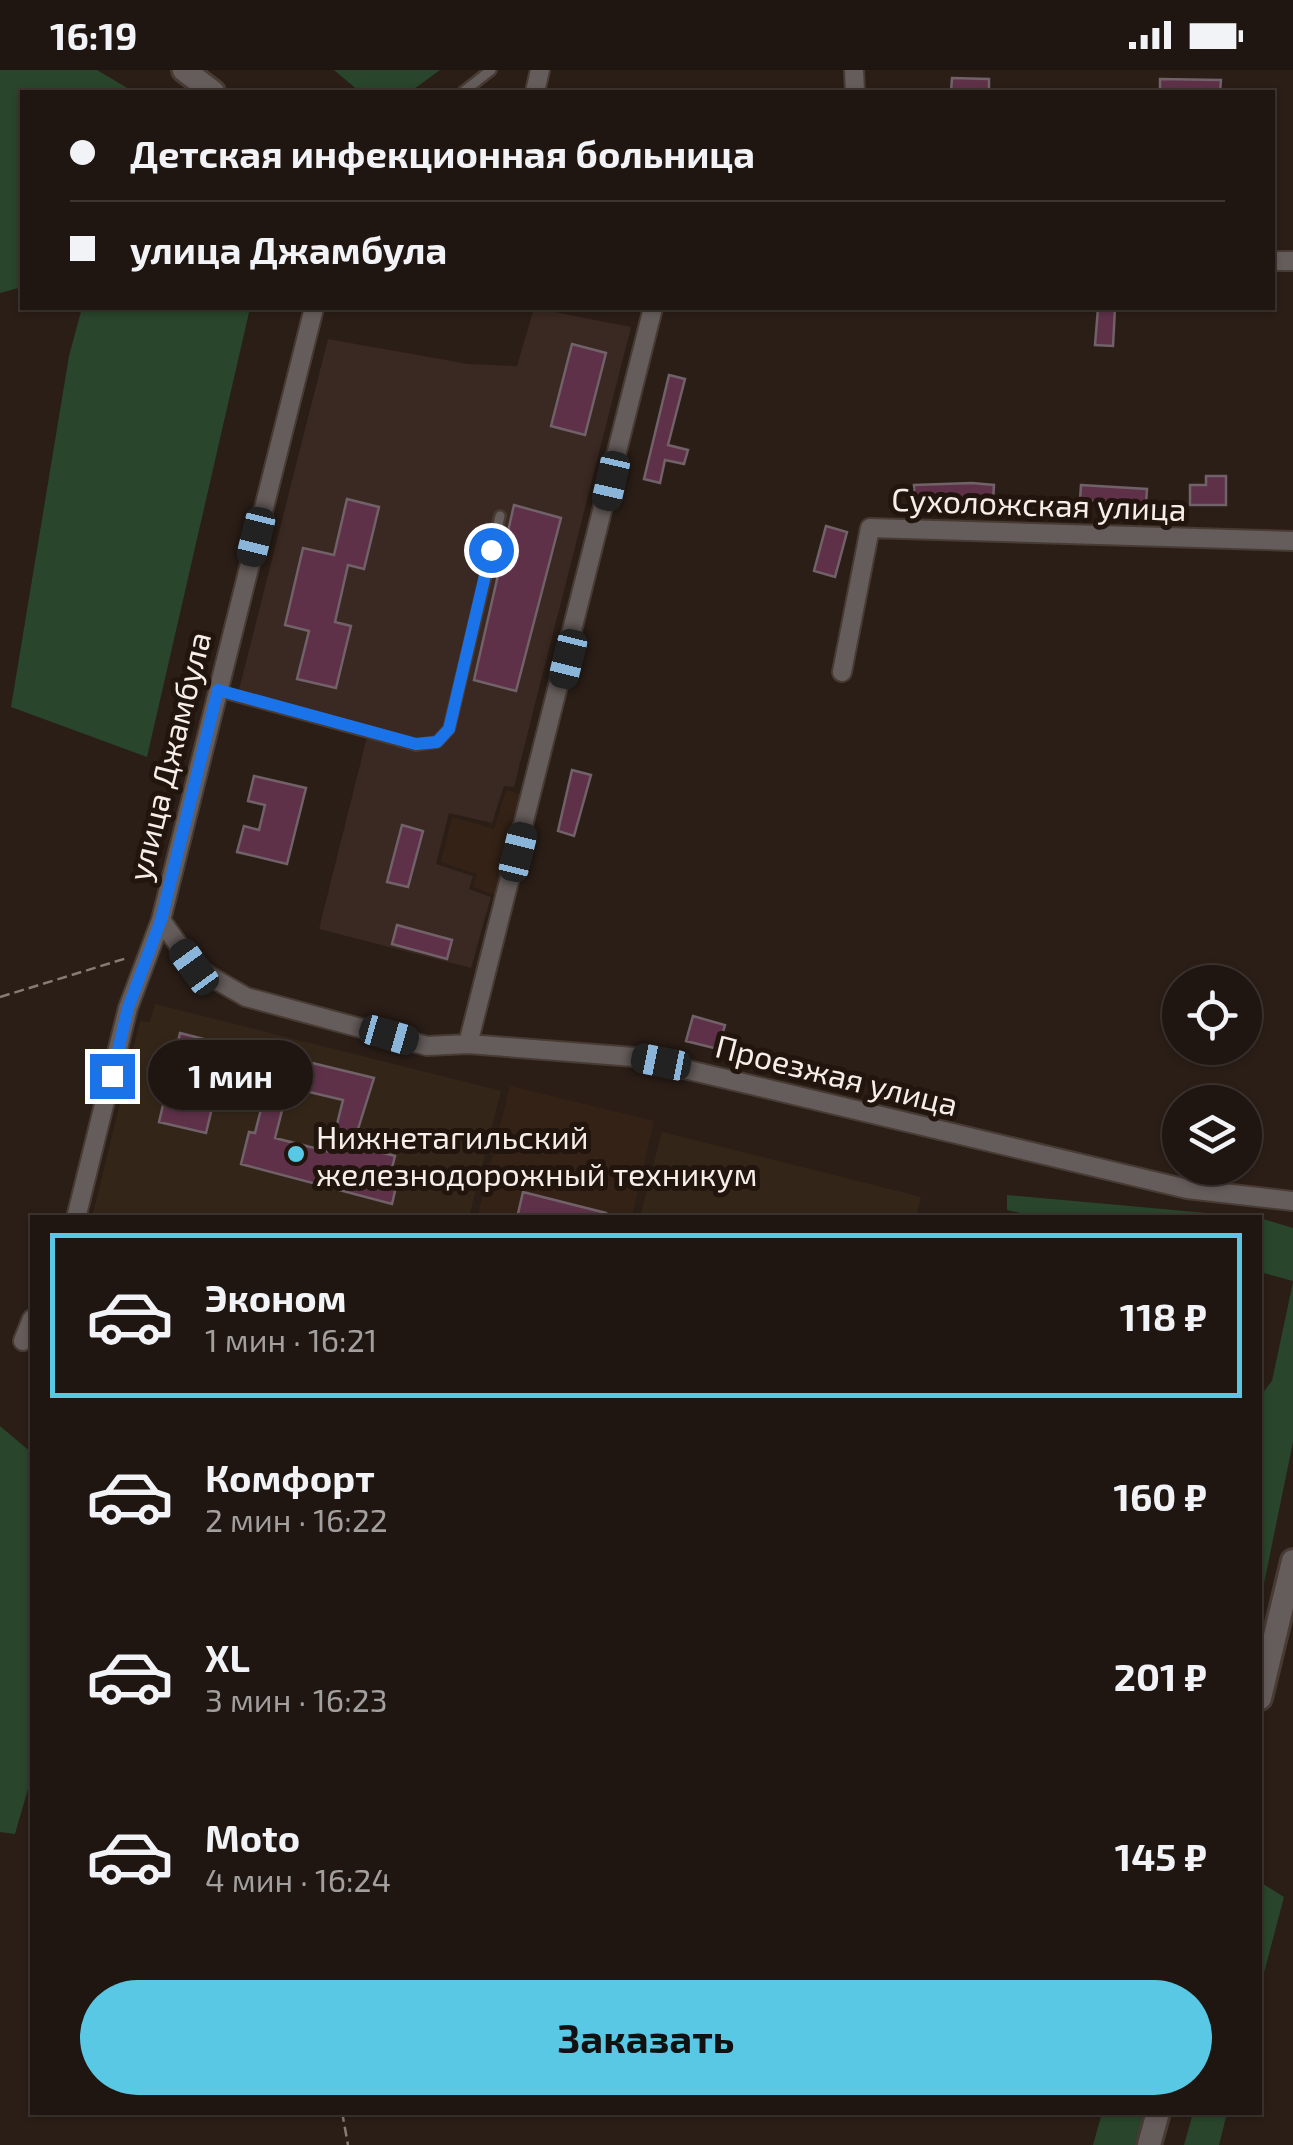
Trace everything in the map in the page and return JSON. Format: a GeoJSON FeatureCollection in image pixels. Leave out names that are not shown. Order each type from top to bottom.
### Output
{"type":"FeatureCollection","features":[{"type":"Feature","properties":{"kind":"street"},"geometry":{"type":"LineString","coordinates":[[184,70],[210,90]]}},
{"type":"Feature","properties":{"kind":"street","name":"улица Джамбула"},"geometry":{"type":"LineString","coordinates":[[77,1215],[128,1008],[161,920],[313,310]]}},
{"type":"Feature","properties":{"kind":"street"},"geometry":{"type":"LineString","coordinates":[[468,1044],[652,310]]}},
{"type":"Feature","properties":{"kind":"street","name":"Сухоложская улица"},"geometry":{"type":"LineString","coordinates":[[842,672],[870,528],[1293,540]]}},
{"type":"Feature","properties":{"kind":"street","name":"Проезжая улица"},"geometry":{"type":"LineString","coordinates":[[161,920],[194,967],[246,997],[427,1046],[468,1044],[634,1057],[1188,1189],[1293,1202]]}},
{"type":"Feature","properties":{"kind":"street"},"geometry":{"type":"LineString","coordinates":[[23,1341],[30,1325]]}},
{"type":"Feature","properties":{"kind":"street"},"geometry":{"type":"LineString","coordinates":[[1262,1690],[1292,1566]]}},
{"type":"Feature","properties":{"kind":"street"},"geometry":{"type":"LineString","coordinates":[[1149,2145],[1157,2115]]}},
{"type":"Feature","properties":{"kind":"lane"},"geometry":{"type":"LineString","coordinates":[[466,90],[491,70]]}},
{"type":"Feature","properties":{"kind":"lane"},"geometry":{"type":"LineString","coordinates":[[218,690],[416,744],[437,742],[449,729],[500,516]]}},
{"type":"Feature","properties":{"kind":"path"},"geometry":{"type":"LineString","coordinates":[[0,998],[136,955],[148,963]]}},
{"type":"Feature","properties":{"kind":"path"},"geometry":{"type":"LineString","coordinates":[[343,2115],[348,2145]]}},
{"type":"Feature","properties":{"kind":"shaded area"},"geometry":{"type":"Polygon","coordinates":[[[533,310],[631,327],[514,787],[504,786],[492,823],[449,813],[436,864],[473,876],[469,889],[491,897],[471,968],[319,929],[367,737],[236,701],[328,339],[468,364],[517,366],[533,310]]]}},
{"type":"Feature","properties":{"kind":"shaded area"},"geometry":{"type":"Polygon","coordinates":[[[506,790],[524,795],[498,896],[473,887],[477,874],[441,862],[452,817],[494,829],[506,790]]]}},
{"type":"Feature","properties":{"kind":"shaded area","name":"Нижнетагильский железнодорожный техникум"},"geometry":{"type":"Polygon","coordinates":[[[155,1004],[501,1091],[470,1215],[93,1215],[140,1021],[150,1022],[155,1004]]]}},
{"type":"Feature","properties":{"kind":"shaded area"},"geometry":{"type":"Polygon","coordinates":[[[510,1086],[654,1121],[632,1215],[478,1215],[510,1086]]]}},
{"type":"Feature","properties":{"kind":"shaded area","name":"Нижнетагильский железнодорожный техникум"},"geometry":{"type":"Polygon","coordinates":[[[662,1132],[921,1197],[916,1215],[641,1215],[662,1132]]]}},
{"type":"Feature","properties":{"kind":"green space"},"geometry":{"type":"Polygon","coordinates":[[[0,70],[97,70],[131,90],[20,90],[20,288],[0,293],[0,70]]]}},
{"type":"Feature","properties":{"kind":"green space"},"geometry":{"type":"Polygon","coordinates":[[[334,70],[440,70],[413,90],[358,90],[334,70]]]}},
{"type":"Feature","properties":{"kind":"green space"},"geometry":{"type":"Polygon","coordinates":[[[81,310],[250,310],[147,757],[11,707],[69,356],[81,310]]]}},
{"type":"Feature","properties":{"kind":"green space"},"geometry":{"type":"Polygon","coordinates":[[[1007,1195],[1229,1215],[1028,1215],[1007,1210],[1007,1195]]]}},
{"type":"Feature","properties":{"kind":"green space"},"geometry":{"type":"Polygon","coordinates":[[[1262,1219],[1293,1228],[1293,1281],[1262,1273],[1262,1219]]]}},
{"type":"Feature","properties":{"kind":"green space"},"geometry":{"type":"Polygon","coordinates":[[[1293,1282],[1293,1442],[1262,1593],[1262,1394],[1272,1381],[1293,1282]]]}},
{"type":"Feature","properties":{"kind":"green space"},"geometry":{"type":"Polygon","coordinates":[[[0,1426],[30,1451],[30,1782],[15,1834],[0,1832],[0,1426]]]}},
{"type":"Feature","properties":{"kind":"green space"},"geometry":{"type":"Polygon","coordinates":[[[1262,1883],[1284,1897],[1262,1980],[1262,1883]]]}},
{"type":"Feature","properties":{"kind":"green space"},"geometry":{"type":"Polygon","coordinates":[[[1101,2115],[1146,2115],[1139,2145],[1093,2145],[1101,2115]]]}},
{"type":"Feature","properties":{"kind":"green space"},"geometry":{"type":"Polygon","coordinates":[[[1192,2115],[1226,2115],[1219,2145],[1184,2145],[1192,2115]]]}},
{"type":"Feature","properties":{"kind":"building"},"geometry":{"type":"Polygon","coordinates":[[[952,78],[989,79],[989,90],[951,90],[952,78]]]}},
{"type":"Feature","properties":{"kind":"building"},"geometry":{"type":"Polygon","coordinates":[[[1160,79],[1221,80],[1220,90],[1160,90],[1160,79]]]}},
{"type":"Feature","properties":{"kind":"building"},"geometry":{"type":"Polygon","coordinates":[[[1098,310],[1115,310],[1113,346],[1095,345],[1098,310]]]}},
{"type":"Feature","properties":{"kind":"building"},"geometry":{"type":"Polygon","coordinates":[[[572,344],[606,353],[585,435],[551,426],[572,344]]]}},
{"type":"Feature","properties":{"kind":"building"},"geometry":{"type":"Polygon","coordinates":[[[669,375],[685,379],[668,445],[688,450],[684,464],[665,460],[660,483],[644,479],[669,375]]]}},
{"type":"Feature","properties":{"kind":"building"},"geometry":{"type":"Polygon","coordinates":[[[1206,476],[1226,476],[1226,505],[1190,505],[1190,485],[1206,485],[1206,476]]]}},
{"type":"Feature","properties":{"kind":"building"},"geometry":{"type":"Polygon","coordinates":[[[914,485],[994,485],[993,501],[952,497],[952,501],[914,501],[914,485]]]}},
{"type":"Feature","properties":{"kind":"building"},"geometry":{"type":"Polygon","coordinates":[[[1081,485],[1147,489],[1146,504],[1080,500],[1081,485]]]}},
{"type":"Feature","properties":{"kind":"building"},"geometry":{"type":"Polygon","coordinates":[[[347,499],[379,507],[364,569],[348,565],[335,622],[351,626],[336,688],[297,679],[309,631],[285,625],[303,548],[334,555],[347,499]]]}},
{"type":"Feature","properties":{"kind":"building"},"geometry":{"type":"Polygon","coordinates":[[[514,505],[561,518],[516,691],[474,680],[514,505]]]}},
{"type":"Feature","properties":{"kind":"building"},"geometry":{"type":"Polygon","coordinates":[[[826,526],[847,532],[835,577],[814,571],[826,526]]]}},
{"type":"Feature","properties":{"kind":"building"},"geometry":{"type":"Polygon","coordinates":[[[572,770],[591,775],[574,836],[558,831],[572,770]]]}},
{"type":"Feature","properties":{"kind":"building"},"geometry":{"type":"Polygon","coordinates":[[[254,776],[306,788],[287,864],[237,852],[244,826],[259,830],[265,805],[248,801],[254,776]]]}},
{"type":"Feature","properties":{"kind":"building"},"geometry":{"type":"Polygon","coordinates":[[[402,825],[423,831],[408,887],[387,882],[402,825]]]}},
{"type":"Feature","properties":{"kind":"building"},"geometry":{"type":"Polygon","coordinates":[[[397,925],[452,940],[447,959],[392,944],[397,925]]]}},
{"type":"Feature","properties":{"kind":"building"},"geometry":{"type":"Polygon","coordinates":[[[693,1016],[725,1025],[718,1049],[686,1041],[693,1016]]]}},
{"type":"Feature","properties":{"kind":"building"},"geometry":{"type":"Polygon","coordinates":[[[180,1033],[227,1045],[206,1133],[159,1122],[180,1033]]]}},
{"type":"Feature","properties":{"kind":"building"},"geometry":{"type":"Polygon","coordinates":[[[275,1054],[374,1078],[353,1145],[395,1156],[391,1172],[399,1174],[392,1204],[241,1164],[249,1132],[255,1133],[275,1054]],[[288,1087],[275,1138],[330,1152],[343,1100],[288,1087]]]}},
{"type":"Feature","properties":{"kind":"building"},"geometry":{"type":"Polygon","coordinates":[[[523,1192],[606,1213],[606,1215],[518,1215],[523,1192]]]}},
{"type":"Feature","properties":{"kind":"place","name":"Нижнетагильский железнодорожный техникум"},"geometry":{"type":"Point","coordinates":[296,1154]}},
{"type":"Feature","properties":{"kind":"route"},"geometry":{"type":"LineString","coordinates":[[112,1076],[128,1008],[161,920],[218,690],[416,744],[427,746],[437,742],[449,729],[491,550]]}}]}
